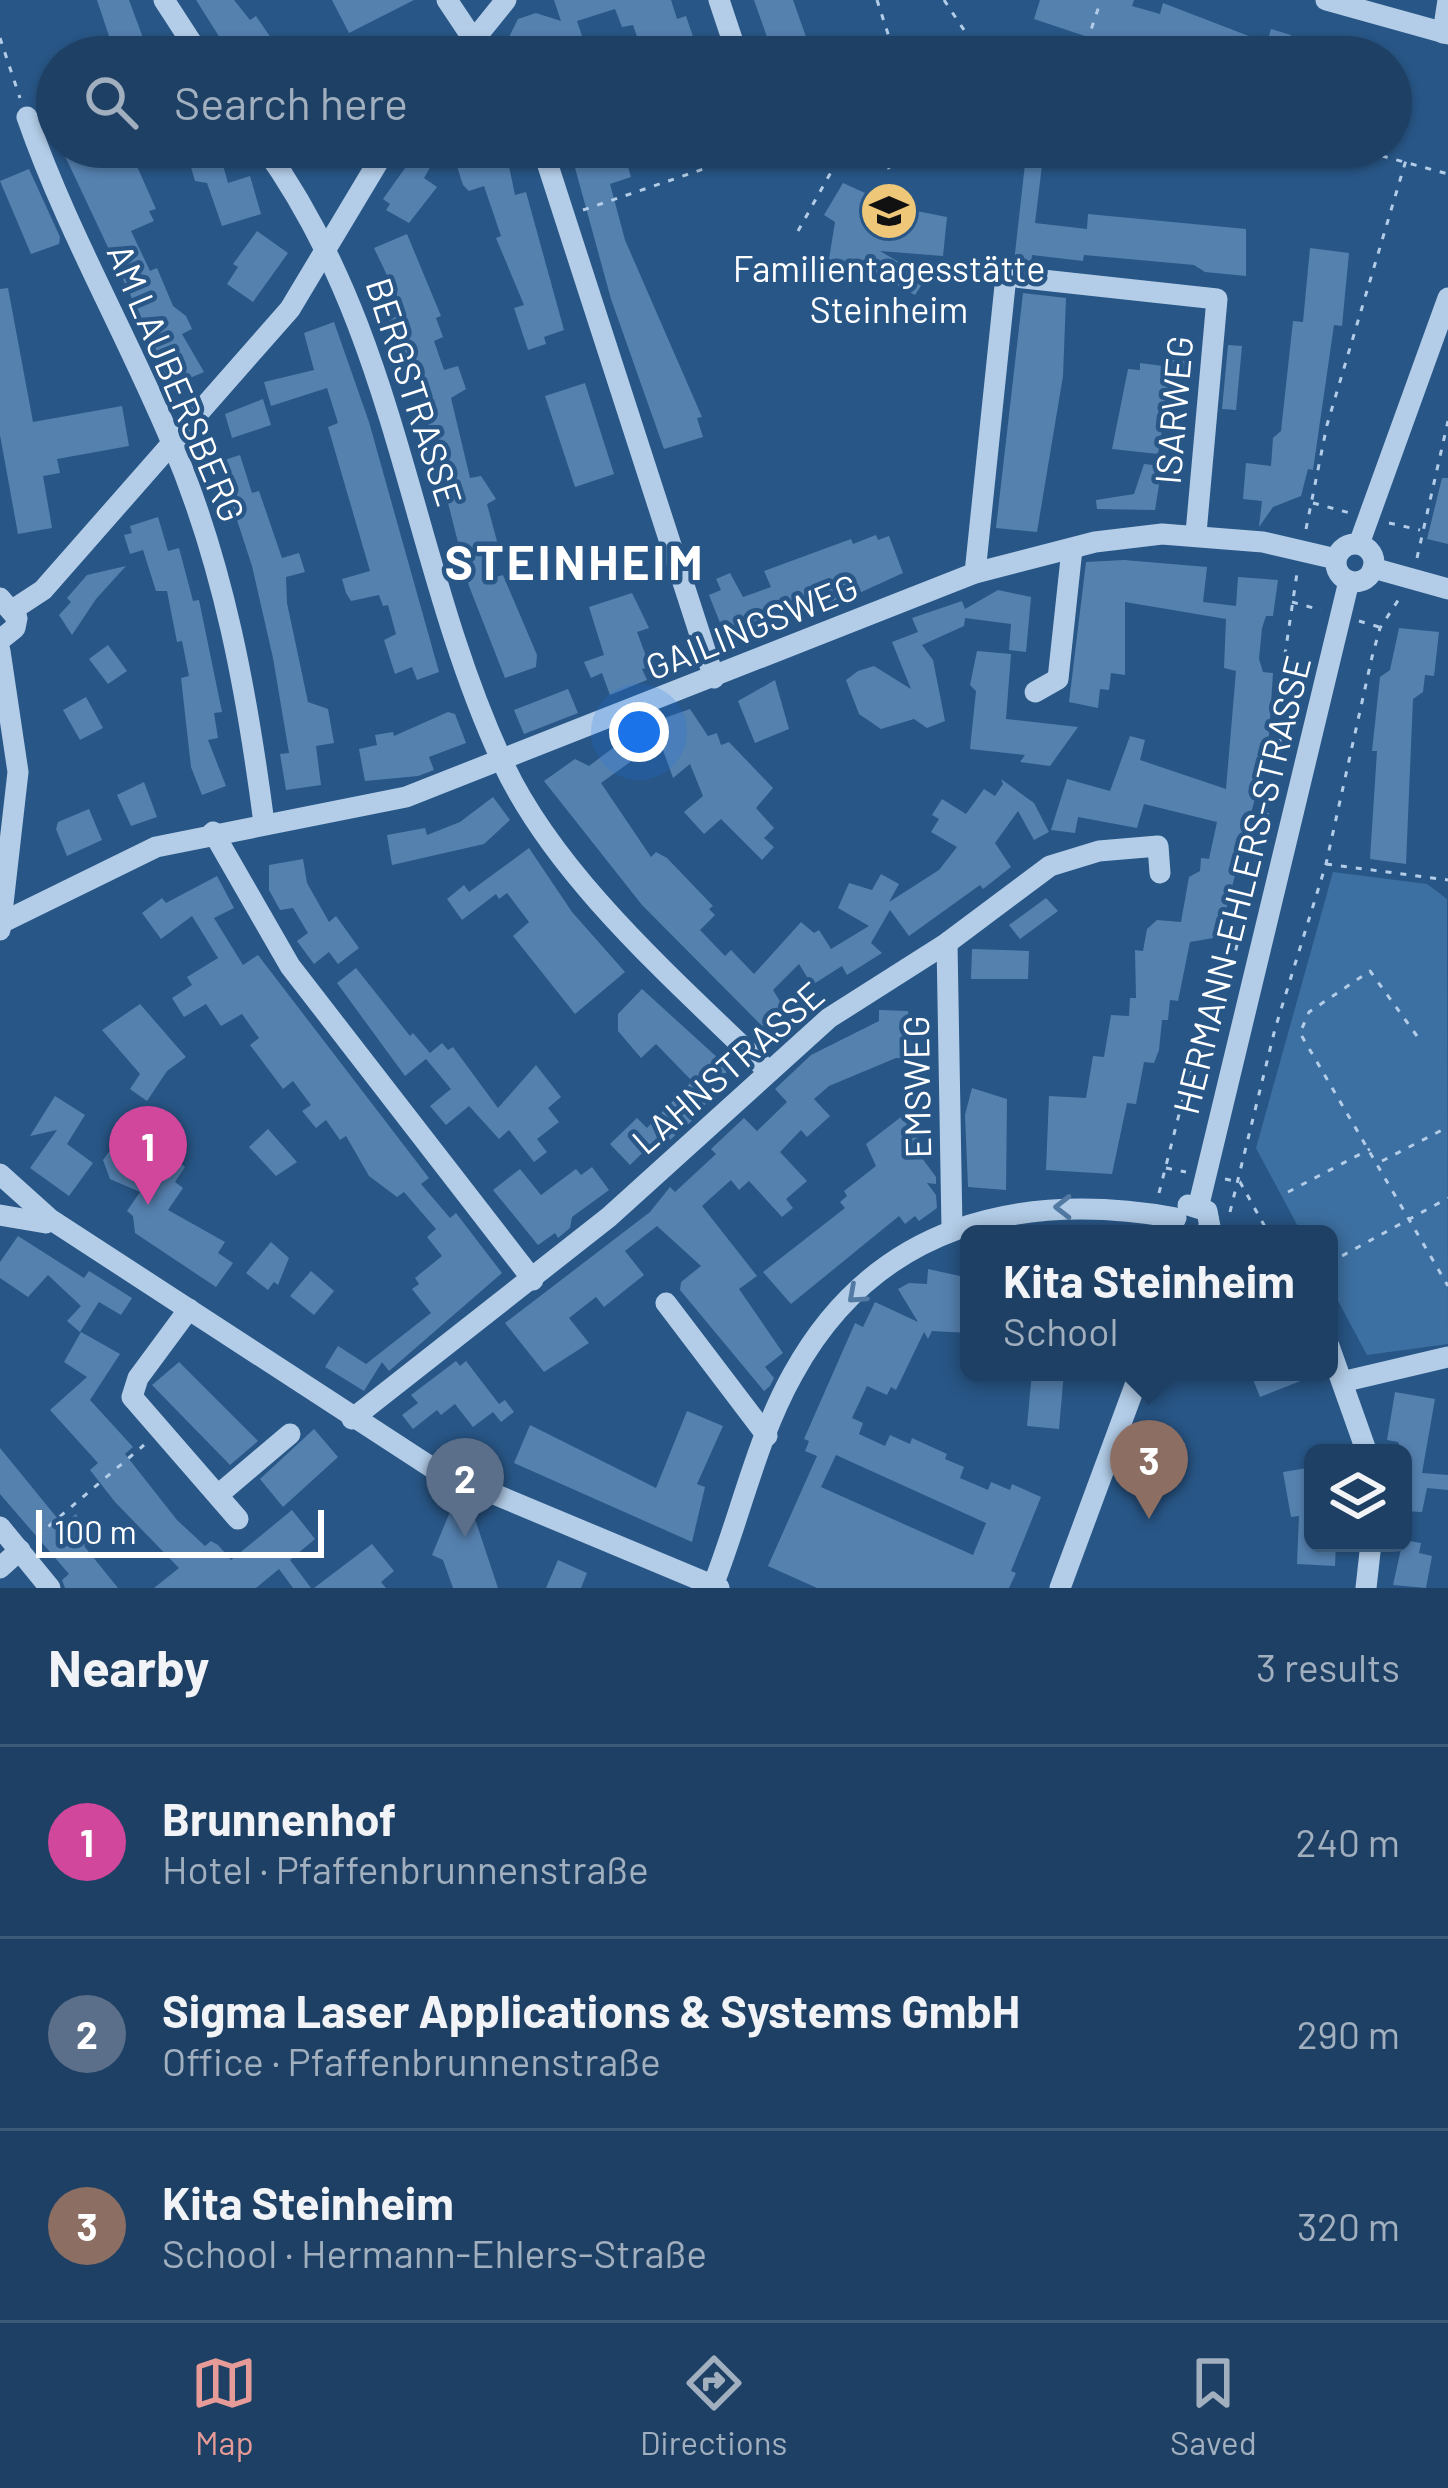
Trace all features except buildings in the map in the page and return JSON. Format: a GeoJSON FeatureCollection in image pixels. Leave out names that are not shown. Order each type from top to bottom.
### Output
{"type":"FeatureCollection","features":[{"type":"Feature","properties":{"kind":"street"},"geometry":{"type":"LineString","coordinates":[[164,0],[187,36]]}},
{"type":"Feature","properties":{"kind":"street"},"geometry":{"type":"LineString","coordinates":[[447,0],[465,36]]}},
{"type":"Feature","properties":{"kind":"street"},"geometry":{"type":"LineString","coordinates":[[483,36],[506,0]]}},
{"type":"Feature","properties":{"kind":"street"},"geometry":{"type":"LineString","coordinates":[[719,0],[731,36]]}},
{"type":"Feature","properties":{"kind":"street"},"geometry":{"type":"LineString","coordinates":[[1326,0],[1446,34],[1448,0]]}},
{"type":"Feature","properties":{"kind":"street","name":"AM LAUBERSBERG"},"geometry":{"type":"LineString","coordinates":[[27,117],[36,137]]}},
{"type":"Feature","properties":{"kind":"street","name":"AM LAUBERSBERG"},"geometry":{"type":"LineString","coordinates":[[50,168],[173,444],[229,615],[264,824]]}},
{"type":"Feature","properties":{"kind":"street","name":"BERGSTRASSE"},"geometry":{"type":"LineString","coordinates":[[277,168],[326,244],[382,380],[468,675],[502,761],[546,831],[609,909],[767,1070]]}},
{"type":"Feature","properties":{"kind":"street"},"geometry":{"type":"LineString","coordinates":[[0,640],[15,628],[7,603],[43,590],[290,309],[374,168]]}},
{"type":"Feature","properties":{"kind":"street"},"geometry":{"type":"LineString","coordinates":[[549,168],[715,678]]}},
{"type":"Feature","properties":{"kind":"street","name":"ISARWEG"},"geometry":{"type":"LineString","coordinates":[[975,573],[1006,276],[1216,299],[1196,533]]}},
{"type":"Feature","properties":{"kind":"street"},"geometry":{"type":"LineString","coordinates":[[1359,544],[1448,298]]}},
{"type":"Feature","properties":{"kind":"street","name":"GAILINGSWEG"},"geometry":{"type":"LineString","coordinates":[[1,922],[137,855],[213,832],[393,800],[502,761],[975,573],[1122,538],[1196,533],[1336,559]]}},
{"type":"Feature","properties":{"kind":"street"},"geometry":{"type":"LineString","coordinates":[[1359,544],[1370,550],[1373,568],[1361,581],[1349,581],[1337,570],[1336,559],[1342,548],[1359,544]]}},
{"type":"Feature","properties":{"kind":"street"},"geometry":{"type":"LineString","coordinates":[[1035,692],[1058,679],[1072,549]]}},
{"type":"Feature","properties":{"kind":"street"},"geometry":{"type":"LineString","coordinates":[[1373,568],[1448,590]]}},
{"type":"Feature","properties":{"kind":"street","name":"HERMANN-EHLERS-STRASSE"},"geometry":{"type":"LineString","coordinates":[[1199,1204],[1349,581]]}},
{"type":"Feature","properties":{"kind":"street"},"geometry":{"type":"LineString","coordinates":[[0,651],[18,772],[0,932]]}},
{"type":"Feature","properties":{"kind":"street"},"geometry":{"type":"LineString","coordinates":[[213,832],[290,967],[533,1280]]}},
{"type":"Feature","properties":{"kind":"street","name":"LAHNSTRASSE"},"geometry":{"type":"LineString","coordinates":[[352,1419],[609,1217],[829,1018],[947,944],[1038,874],[1068,859],[1158,846],[1160,873]]}},
{"type":"Feature","properties":{"kind":"street","name":"EMSWEG"},"geometry":{"type":"LineString","coordinates":[[947,944],[952,1229]]}},
{"type":"Feature","properties":{"kind":"street"},"geometry":{"type":"LineString","coordinates":[[2,1176],[69,1232],[434,1469],[715,1587],[791,1378],[824,1327],[899,1258],[960,1227]]}},
{"type":"Feature","properties":{"kind":"street"},"geometry":{"type":"LineString","coordinates":[[2,1176],[7,1197],[0,1212],[69,1232]]}},
{"type":"Feature","properties":{"kind":"street"},"geometry":{"type":"LineString","coordinates":[[968,1225],[1042,1207],[1171,1222],[1183,1207],[1199,1204],[1207,1210],[1210,1225]]}},
{"type":"Feature","properties":{"kind":"street"},"geometry":{"type":"LineString","coordinates":[[666,1303],[767,1436]]}},
{"type":"Feature","properties":{"kind":"street"},"geometry":{"type":"LineString","coordinates":[[189,1310],[132,1391],[159,1433],[238,1519]]}},
{"type":"Feature","properties":{"kind":"street"},"geometry":{"type":"LineString","coordinates":[[1346,1381],[1448,1357]]}},
{"type":"Feature","properties":{"kind":"street"},"geometry":{"type":"LineString","coordinates":[[1338,1365],[1364,1444]]}},
{"type":"Feature","properties":{"kind":"street"},"geometry":{"type":"LineString","coordinates":[[1060,1588],[1137,1381]]}},
{"type":"Feature","properties":{"kind":"street"},"geometry":{"type":"LineString","coordinates":[[218,1495],[290,1434]]}},
{"type":"Feature","properties":{"kind":"street"},"geometry":{"type":"LineString","coordinates":[[0,1527],[50,1588]]}},
{"type":"Feature","properties":{"kind":"street"},"geometry":{"type":"LineString","coordinates":[[0,1568],[20,1550]]}},
{"type":"Feature","properties":{"kind":"street"},"geometry":{"type":"LineString","coordinates":[[1366,1588],[1370,1552]]}},
{"type":"Feature","properties":{"kind":"path"},"geometry":{"type":"LineString","coordinates":[[877,0],[889,36]]}},
{"type":"Feature","properties":{"kind":"path"},"geometry":{"type":"LineString","coordinates":[[944,0],[968,36]]}},
{"type":"Feature","properties":{"kind":"path"},"geometry":{"type":"LineString","coordinates":[[1089,36],[1100,0]]}},
{"type":"Feature","properties":{"kind":"path"},"geometry":{"type":"LineString","coordinates":[[0,38],[27,117]]}},
{"type":"Feature","properties":{"kind":"path"},"geometry":{"type":"LineString","coordinates":[[1412,162],[1448,174]]}},
{"type":"Feature","properties":{"kind":"path"},"geometry":{"type":"LineString","coordinates":[[564,216],[707,168]]}},
{"type":"Feature","properties":{"kind":"path"},"geometry":{"type":"LineString","coordinates":[[798,231],[833,168]]}},
{"type":"Feature","properties":{"kind":"path"},"geometry":{"type":"LineString","coordinates":[[1171,1222],[1187,1083],[1231,971],[1279,761],[1283,668],[1328,425],[1404,168]]}},
{"type":"Feature","properties":{"kind":"path"},"geometry":{"type":"LineString","coordinates":[[1219,1225],[1229,1215],[1240,1182],[1274,1029],[1326,864],[1376,642],[1412,580],[1448,422]]}},
{"type":"Feature","properties":{"kind":"path"},"geometry":{"type":"LineString","coordinates":[[1326,864],[1448,880]]}},
{"type":"Feature","properties":{"kind":"path"},"geometry":{"type":"LineString","coordinates":[[1417,1036],[1370,971],[1309,1012],[1300,1033],[1448,1286]]}},
{"type":"Feature","properties":{"kind":"path"},"geometry":{"type":"LineString","coordinates":[[1379,1163],[1444,1129]]}},
{"type":"Feature","properties":{"kind":"path"},"geometry":{"type":"LineString","coordinates":[[1288,1192],[1370,1149]]}},
{"type":"Feature","properties":{"kind":"path"},"geometry":{"type":"LineString","coordinates":[[1240,1182],[1265,1225]]}},
{"type":"Feature","properties":{"kind":"path"},"geometry":{"type":"LineString","coordinates":[[1338,1258],[1448,1198]]}},
{"type":"Feature","properties":{"kind":"path"},"geometry":{"type":"LineString","coordinates":[[20,1550],[159,1433]]}},
{"type":"Feature","properties":{"kind":"shaded area"},"geometry":{"type":"Polygon","coordinates":[[[1333,872],[1427,884],[1447,899],[1448,1344],[1367,1355],[1338,1301],[1338,1225],[1297,1225],[1256,1148],[1333,872]]]}},
{"type":"Feature","properties":{"kind":"place","name":"Familientagesstätte Steinheim"},"geometry":{"type":"Point","coordinates":[889,211]}},
{"type":"Feature","properties":{"kind":"place","name":"Brunnenhof"},"geometry":{"type":"Point","coordinates":[148,1205]}},
{"type":"Feature","properties":{"kind":"place","name":"Kita Steinheim"},"geometry":{"type":"Point","coordinates":[1149,1519]}},
{"type":"Feature","properties":{"kind":"place","name":"Sigma Laser Applications & Systems GmbH"},"geometry":{"type":"Point","coordinates":[465,1537]}},
{"type":"Feature","properties":{"kind":"district","name":"STEINHEIM"},"geometry":{"type":"Point","coordinates":[575,563]}}]}
